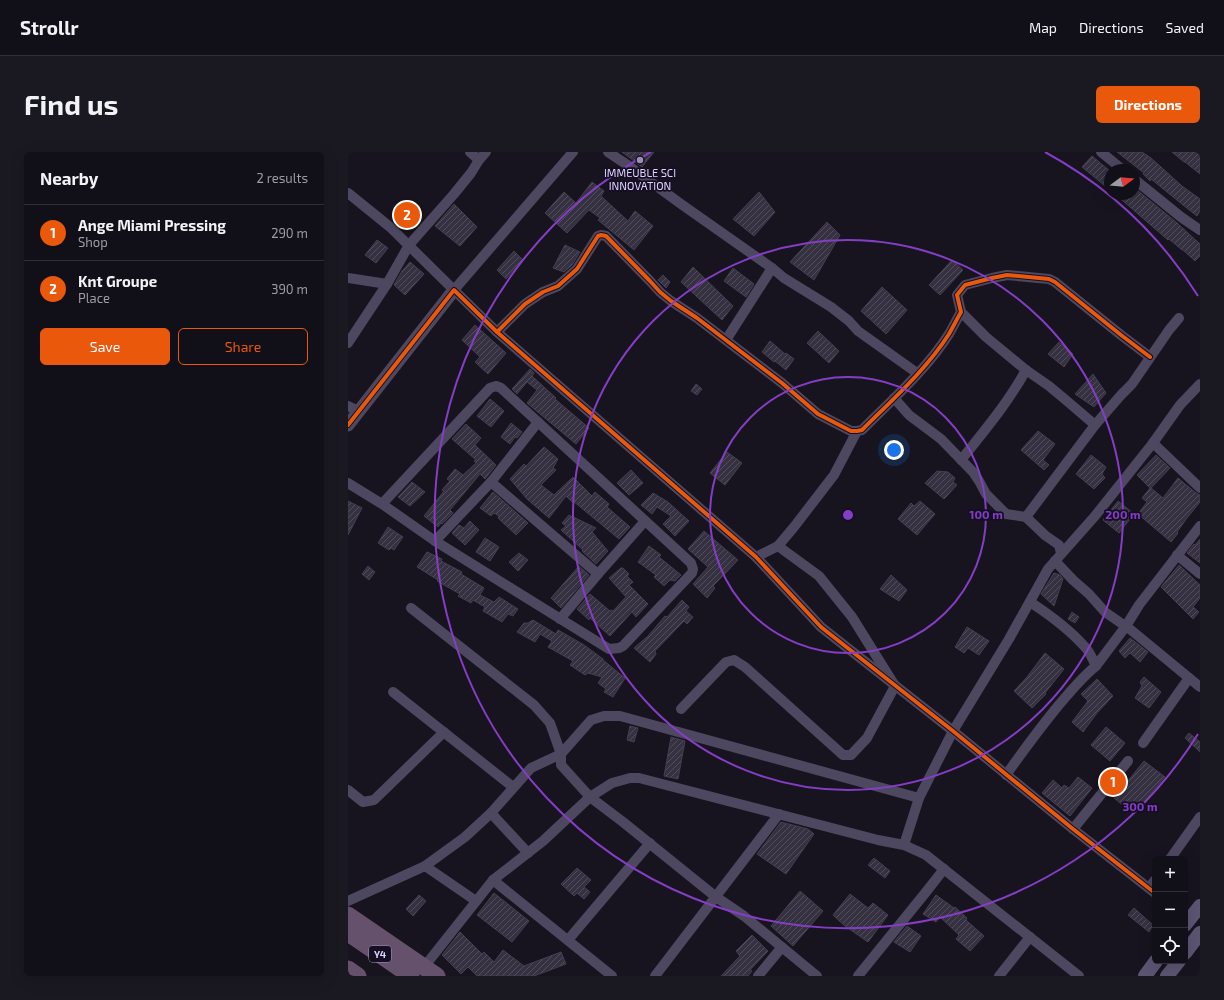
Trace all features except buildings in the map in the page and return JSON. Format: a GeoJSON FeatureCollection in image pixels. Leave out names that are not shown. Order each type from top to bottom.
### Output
{"type":"FeatureCollection","features":[{"type":"Feature","properties":{"kind":"highway"},"geometry":{"type":"LineString","coordinates":[[348,916],[424,973]]}},
{"type":"Feature","properties":{"kind":"highway","name":"Y4"},"geometry":{"type":"LineString","coordinates":[[348,933],[424,973]]}},
{"type":"Feature","properties":{"kind":"highway"},"geometry":{"type":"LineString","coordinates":[[348,969],[358,976]]}},
{"type":"Feature","properties":{"kind":"main road"},"geometry":{"type":"LineString","coordinates":[[1188,919],[1200,906]]}},
{"type":"Feature","properties":{"kind":"main road"},"geometry":{"type":"LineString","coordinates":[[1188,949],[1200,933]]}},
{"type":"Feature","properties":{"kind":"main road"},"geometry":{"type":"LineString","coordinates":[[1145,976],[1154,964]]}},
{"type":"Feature","properties":{"kind":"main road"},"geometry":{"type":"LineString","coordinates":[[1167,976],[1177,964]]}},
{"type":"Feature","properties":{"kind":"street"},"geometry":{"type":"LineString","coordinates":[[348,343],[387,284],[409,245],[454,194],[471,173],[482,156],[470,152]]}},
{"type":"Feature","properties":{"kind":"street"},"geometry":{"type":"LineString","coordinates":[[348,425],[353,409],[573,152]]}},
{"type":"Feature","properties":{"kind":"street"},"geometry":{"type":"LineString","coordinates":[[608,152],[630,166],[784,278],[832,307],[849,321],[858,331],[917,374]]}},
{"type":"Feature","properties":{"kind":"street"},"geometry":{"type":"LineString","coordinates":[[1101,152],[1116,164]]}},
{"type":"Feature","properties":{"kind":"street"},"geometry":{"type":"LineString","coordinates":[[1140,184],[1181,217],[1200,230]]}},
{"type":"Feature","properties":{"kind":"street"},"geometry":{"type":"LineString","coordinates":[[348,193],[390,227],[497,332],[756,557],[821,627],[953,731],[1073,829],[1152,886]]}},
{"type":"Feature","properties":{"kind":"street"},"geometry":{"type":"LineString","coordinates":[[497,332],[525,304],[543,292],[558,286],[577,269],[598,236],[606,236],[660,292],[671,301],[697,318],[782,383],[818,414],[846,430],[857,431],[862,430],[917,374],[948,334],[962,312]]}},
{"type":"Feature","properties":{"kind":"street"},"geometry":{"type":"LineString","coordinates":[[726,340],[772,268]]}},
{"type":"Feature","properties":{"kind":"street"},"geometry":{"type":"LineString","coordinates":[[1095,425],[1049,386],[1026,370],[986,337],[962,312],[957,295],[965,285],[1007,275],[1049,279],[1071,294],[1150,357]]}},
{"type":"Feature","properties":{"kind":"street"},"geometry":{"type":"LineString","coordinates":[[348,278],[387,284]]}},
{"type":"Feature","properties":{"kind":"street"},"geometry":{"type":"LineString","coordinates":[[1026,517],[1095,425],[1132,384],[1179,318]]}},
{"type":"Feature","properties":{"kind":"street"},"geometry":{"type":"LineString","coordinates":[[961,460],[1006,403],[1026,370]]}},
{"type":"Feature","properties":{"kind":"street"},"geometry":{"type":"LineString","coordinates":[[904,845],[920,798],[953,731],[1009,640],[1048,569],[1096,516],[1153,443],[1180,405],[1200,384]]}},
{"type":"Feature","properties":{"kind":"street"},"geometry":{"type":"LineString","coordinates":[[348,483],[382,504],[435,542],[609,649],[623,646],[692,572],[693,569],[691,564],[645,521],[501,388],[496,386],[490,388],[382,504]]}},
{"type":"Feature","properties":{"kind":"street"},"geometry":{"type":"LineString","coordinates":[[894,398],[909,415],[941,439],[973,472],[986,494],[1006,514],[1026,517],[1046,536],[1059,545],[1058,557],[1073,580],[1089,594],[1105,612],[1126,626],[1200,687]]}},
{"type":"Feature","properties":{"kind":"street"},"geometry":{"type":"LineString","coordinates":[[435,542],[491,482],[538,422]]}},
{"type":"Feature","properties":{"kind":"street"},"geometry":{"type":"LineString","coordinates":[[756,557],[778,546],[834,475],[857,431]]}},
{"type":"Feature","properties":{"kind":"street"},"geometry":{"type":"LineString","coordinates":[[1153,443],[1200,488]]}},
{"type":"Feature","properties":{"kind":"street"},"geometry":{"type":"LineString","coordinates":[[491,482],[598,574]]}},
{"type":"Feature","properties":{"kind":"street"},"geometry":{"type":"LineString","coordinates":[[560,619],[645,521]]}},
{"type":"Feature","properties":{"kind":"street"},"geometry":{"type":"LineString","coordinates":[[1006,775],[1026,747],[1085,674],[1096,666],[1126,626],[1139,605],[1200,526]]}},
{"type":"Feature","properties":{"kind":"street"},"geometry":{"type":"LineString","coordinates":[[778,546],[819,576],[852,617],[895,686]]}},
{"type":"Feature","properties":{"kind":"street"},"geometry":{"type":"LineString","coordinates":[[1177,555],[1200,574]]}},
{"type":"Feature","properties":{"kind":"street"},"geometry":{"type":"LineString","coordinates":[[1030,602],[1055,618],[1070,632],[1086,648],[1096,666]]}},
{"type":"Feature","properties":{"kind":"street"},"geometry":{"type":"LineString","coordinates":[[411,608],[534,705],[550,723],[556,736],[561,754],[561,765],[590,797],[650,843],[716,897],[744,916],[817,976]]}},
{"type":"Feature","properties":{"kind":"street"},"geometry":{"type":"LineString","coordinates":[[681,709],[726,662],[734,660],[744,667],[844,755],[851,755],[867,738],[895,686]]}},
{"type":"Feature","properties":{"kind":"street"},"geometry":{"type":"LineString","coordinates":[[1143,744],[1189,678]]}},
{"type":"Feature","properties":{"kind":"street"},"geometry":{"type":"LineString","coordinates":[[393,692],[513,787]]}},
{"type":"Feature","properties":{"kind":"street"},"geometry":{"type":"LineString","coordinates":[[348,901],[425,866],[465,836],[491,813],[531,768],[561,754],[591,720],[604,716],[620,716],[920,798]]}},
{"type":"Feature","properties":{"kind":"street"},"geometry":{"type":"LineString","coordinates":[[348,790],[363,802],[374,800],[444,732]]}},
{"type":"Feature","properties":{"kind":"street"},"geometry":{"type":"LineString","coordinates":[[1073,829],[1128,761]]}},
{"type":"Feature","properties":{"kind":"street"},"geometry":{"type":"LineString","coordinates":[[424,973],[493,880],[543,841],[590,797],[612,783],[630,778],[639,778],[878,840],[904,845],[926,855],[1079,976]]}},
{"type":"Feature","properties":{"kind":"street"},"geometry":{"type":"LineString","coordinates":[[491,813],[528,853]]}},
{"type":"Feature","properties":{"kind":"street"},"geometry":{"type":"LineString","coordinates":[[655,976],[779,814]]}},
{"type":"Feature","properties":{"kind":"street"},"geometry":{"type":"LineString","coordinates":[[1172,856],[1200,817]]}},
{"type":"Feature","properties":{"kind":"street"},"geometry":{"type":"LineString","coordinates":[[568,940],[650,843]]}},
{"type":"Feature","properties":{"kind":"street"},"geometry":{"type":"LineString","coordinates":[[425,866],[476,901]]}},
{"type":"Feature","properties":{"kind":"street"},"geometry":{"type":"LineString","coordinates":[[858,976],[944,869]]}},
{"type":"Feature","properties":{"kind":"street"},"geometry":{"type":"LineString","coordinates":[[493,880],[612,976]]}},
{"type":"Feature","properties":{"kind":"street"},"geometry":{"type":"LineString","coordinates":[[999,976],[1030,937]]}},
{"type":"Feature","properties":{"kind":"street"},"geometry":{"type":"LineString","coordinates":[[758,976],[782,947]]}},
{"type":"Feature","properties":{"kind":"cycle path"},"geometry":{"type":"LineString","coordinates":[[497,332],[525,304],[543,292],[558,286],[577,269],[598,236],[601,235],[606,236],[660,292],[671,301],[697,318],[782,383],[818,414],[851,431],[862,430],[930,360],[949,334],[961,312],[957,295],[965,285],[992,278],[1007,275],[1049,279],[1055,282],[1150,357]]}},
{"type":"Feature","properties":{"kind":"cycle path"},"geometry":{"type":"LineString","coordinates":[[348,425],[454,290],[497,332],[756,557],[821,627],[1154,892]]}},
{"type":"Feature","properties":{"kind":"place","name":"IMMEUBLE SCI INNOVATION"},"geometry":{"type":"Point","coordinates":[640,160]}},
{"type":"Feature","properties":{"kind":"place","name":"Knt Groupe"},"geometry":{"type":"Point","coordinates":[407,215]}},
{"type":"Feature","properties":{"kind":"place","name":"Ange Miami Pressing"},"geometry":{"type":"Point","coordinates":[1113,782]}}]}
